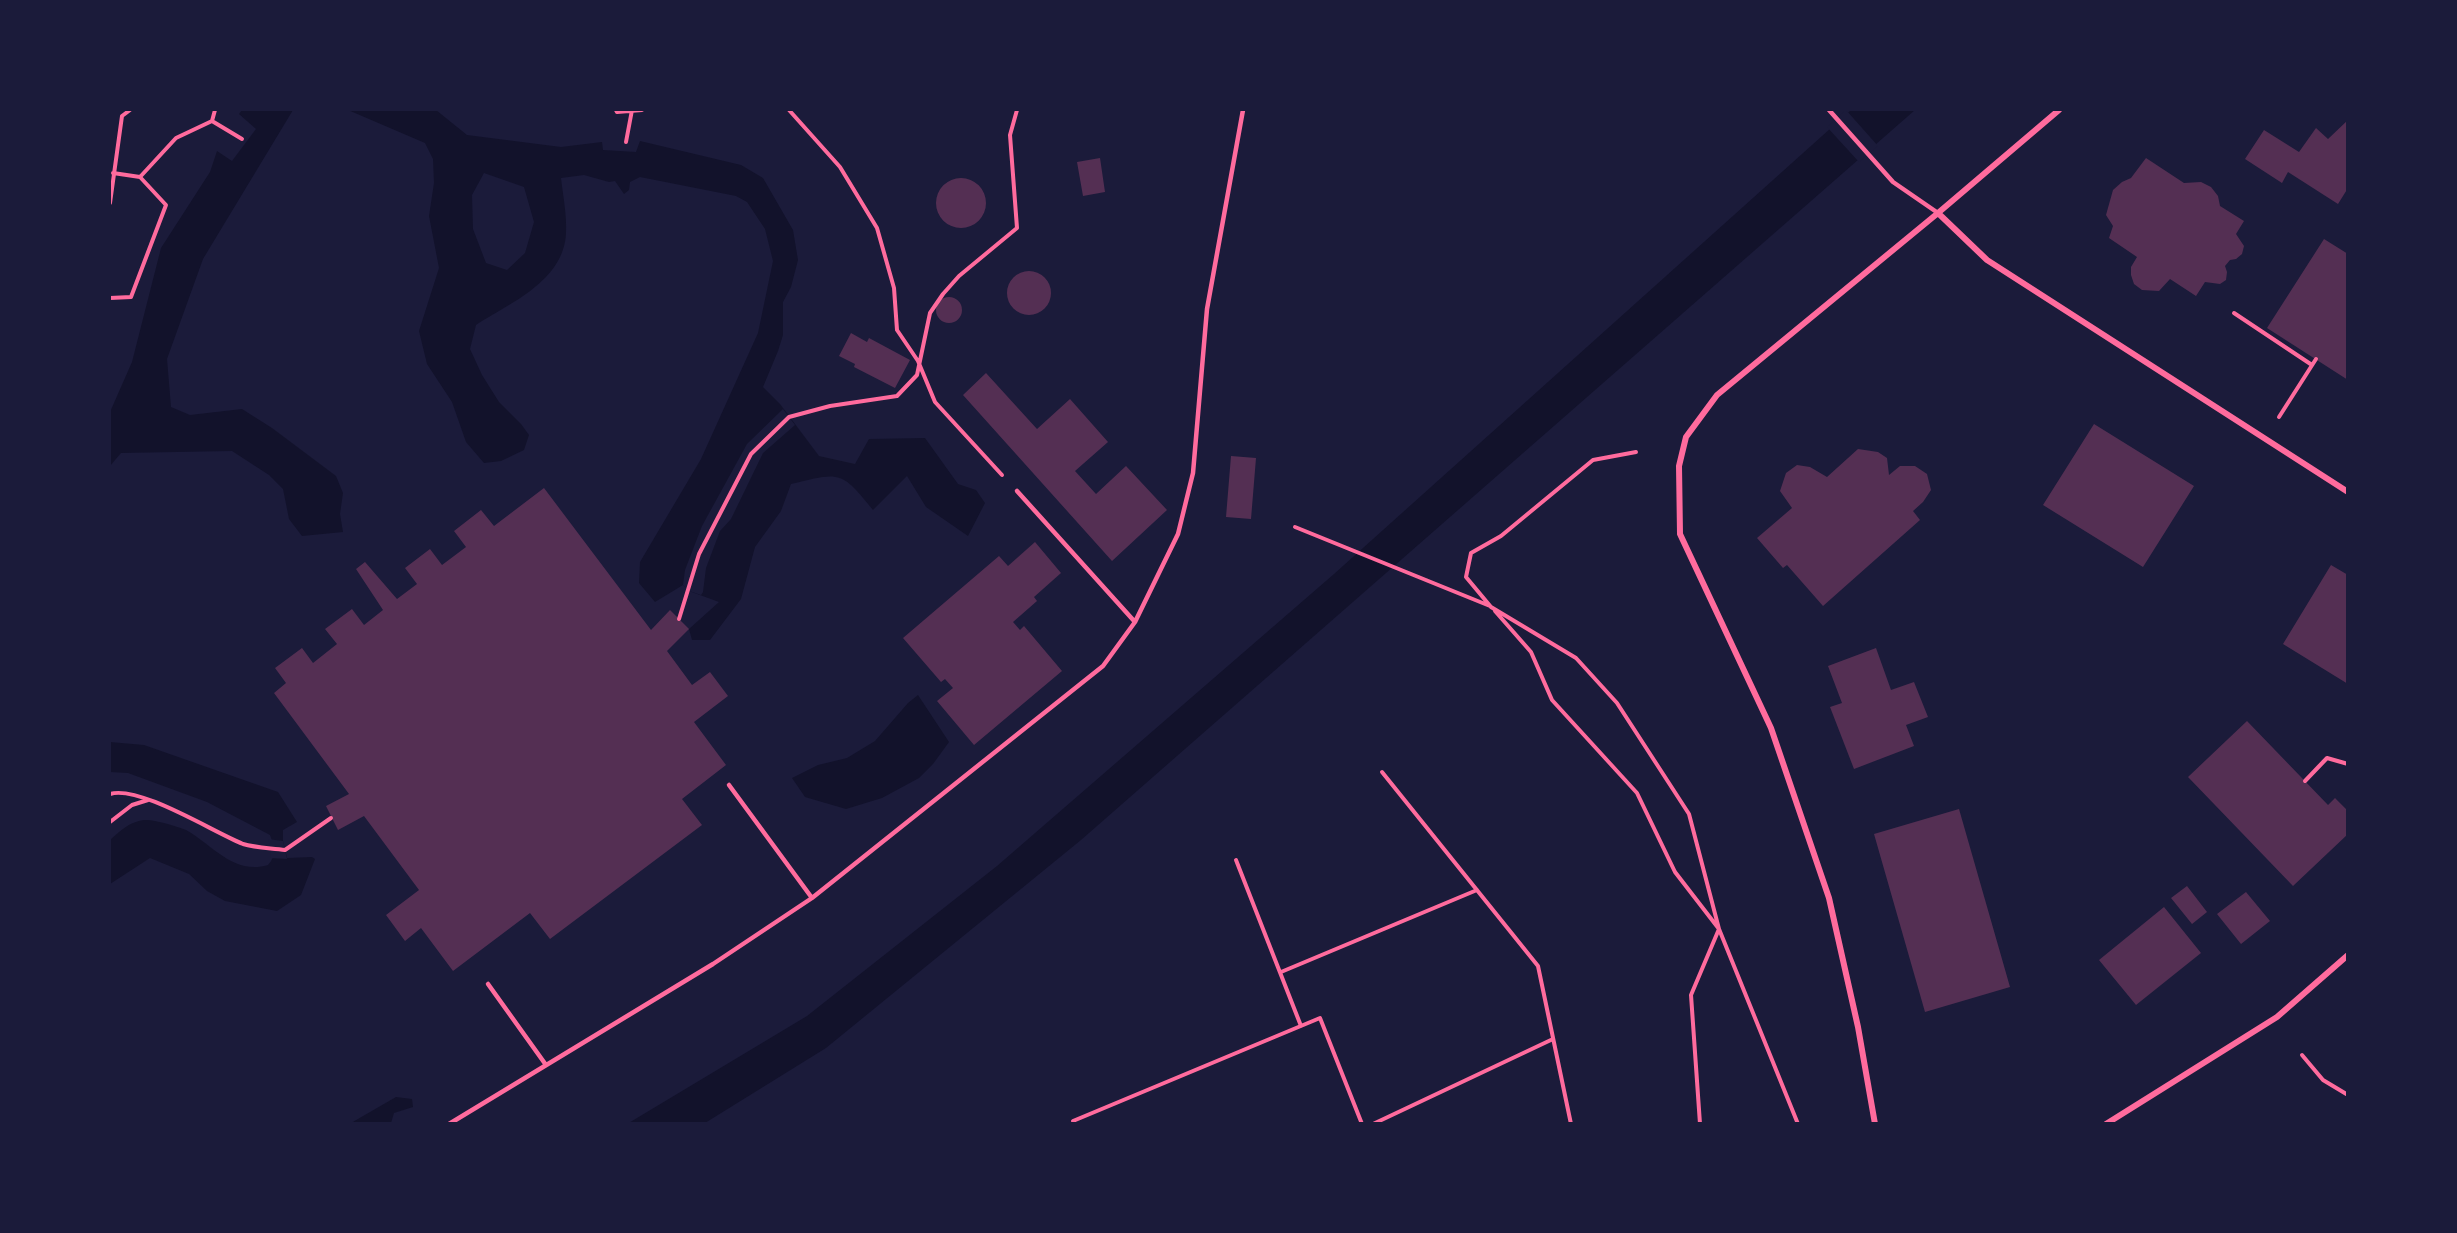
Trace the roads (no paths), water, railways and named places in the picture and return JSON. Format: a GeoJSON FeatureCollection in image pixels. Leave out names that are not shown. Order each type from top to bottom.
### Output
{"type":"FeatureCollection","features":[{"type":"Feature","properties":{"kind":"street"},"geometry":{"type":"LineString","coordinates":[[1875,1124],[1858,1027],[1825,886],[1771,728],[1680,534],[1679,466],[1686,437],[1717,395],[2059,110]]}},
{"type":"Feature","properties":{"kind":"street"},"geometry":{"type":"LineString","coordinates":[[1938,213],[1987,260],[2348,492]]}},
{"type":"Feature","properties":{"kind":"street"},"geometry":{"type":"LineString","coordinates":[[2106,1124],[2277,1017],[2348,955]]}},
{"type":"Feature","properties":{"kind":"lane"},"geometry":{"type":"LineString","coordinates":[[449,1124],[713,964],[812,898],[1103,666],[1135,622],[1178,534],[1193,473],[1207,309],[1243,110]]}},
{"type":"Feature","properties":{"kind":"lane"},"geometry":{"type":"LineString","coordinates":[[1829,110],[1893,182],[1938,213]]}},
{"type":"Feature","properties":{"kind":"lane"},"geometry":{"type":"LineString","coordinates":[[1017,491],[1135,622]]}},
{"type":"Feature","properties":{"kind":"lane"},"geometry":{"type":"LineString","coordinates":[[729,785],[812,898]]}},
{"type":"Feature","properties":{"kind":"lane"},"geometry":{"type":"LineString","coordinates":[[488,984],[546,1065]]}}]}
